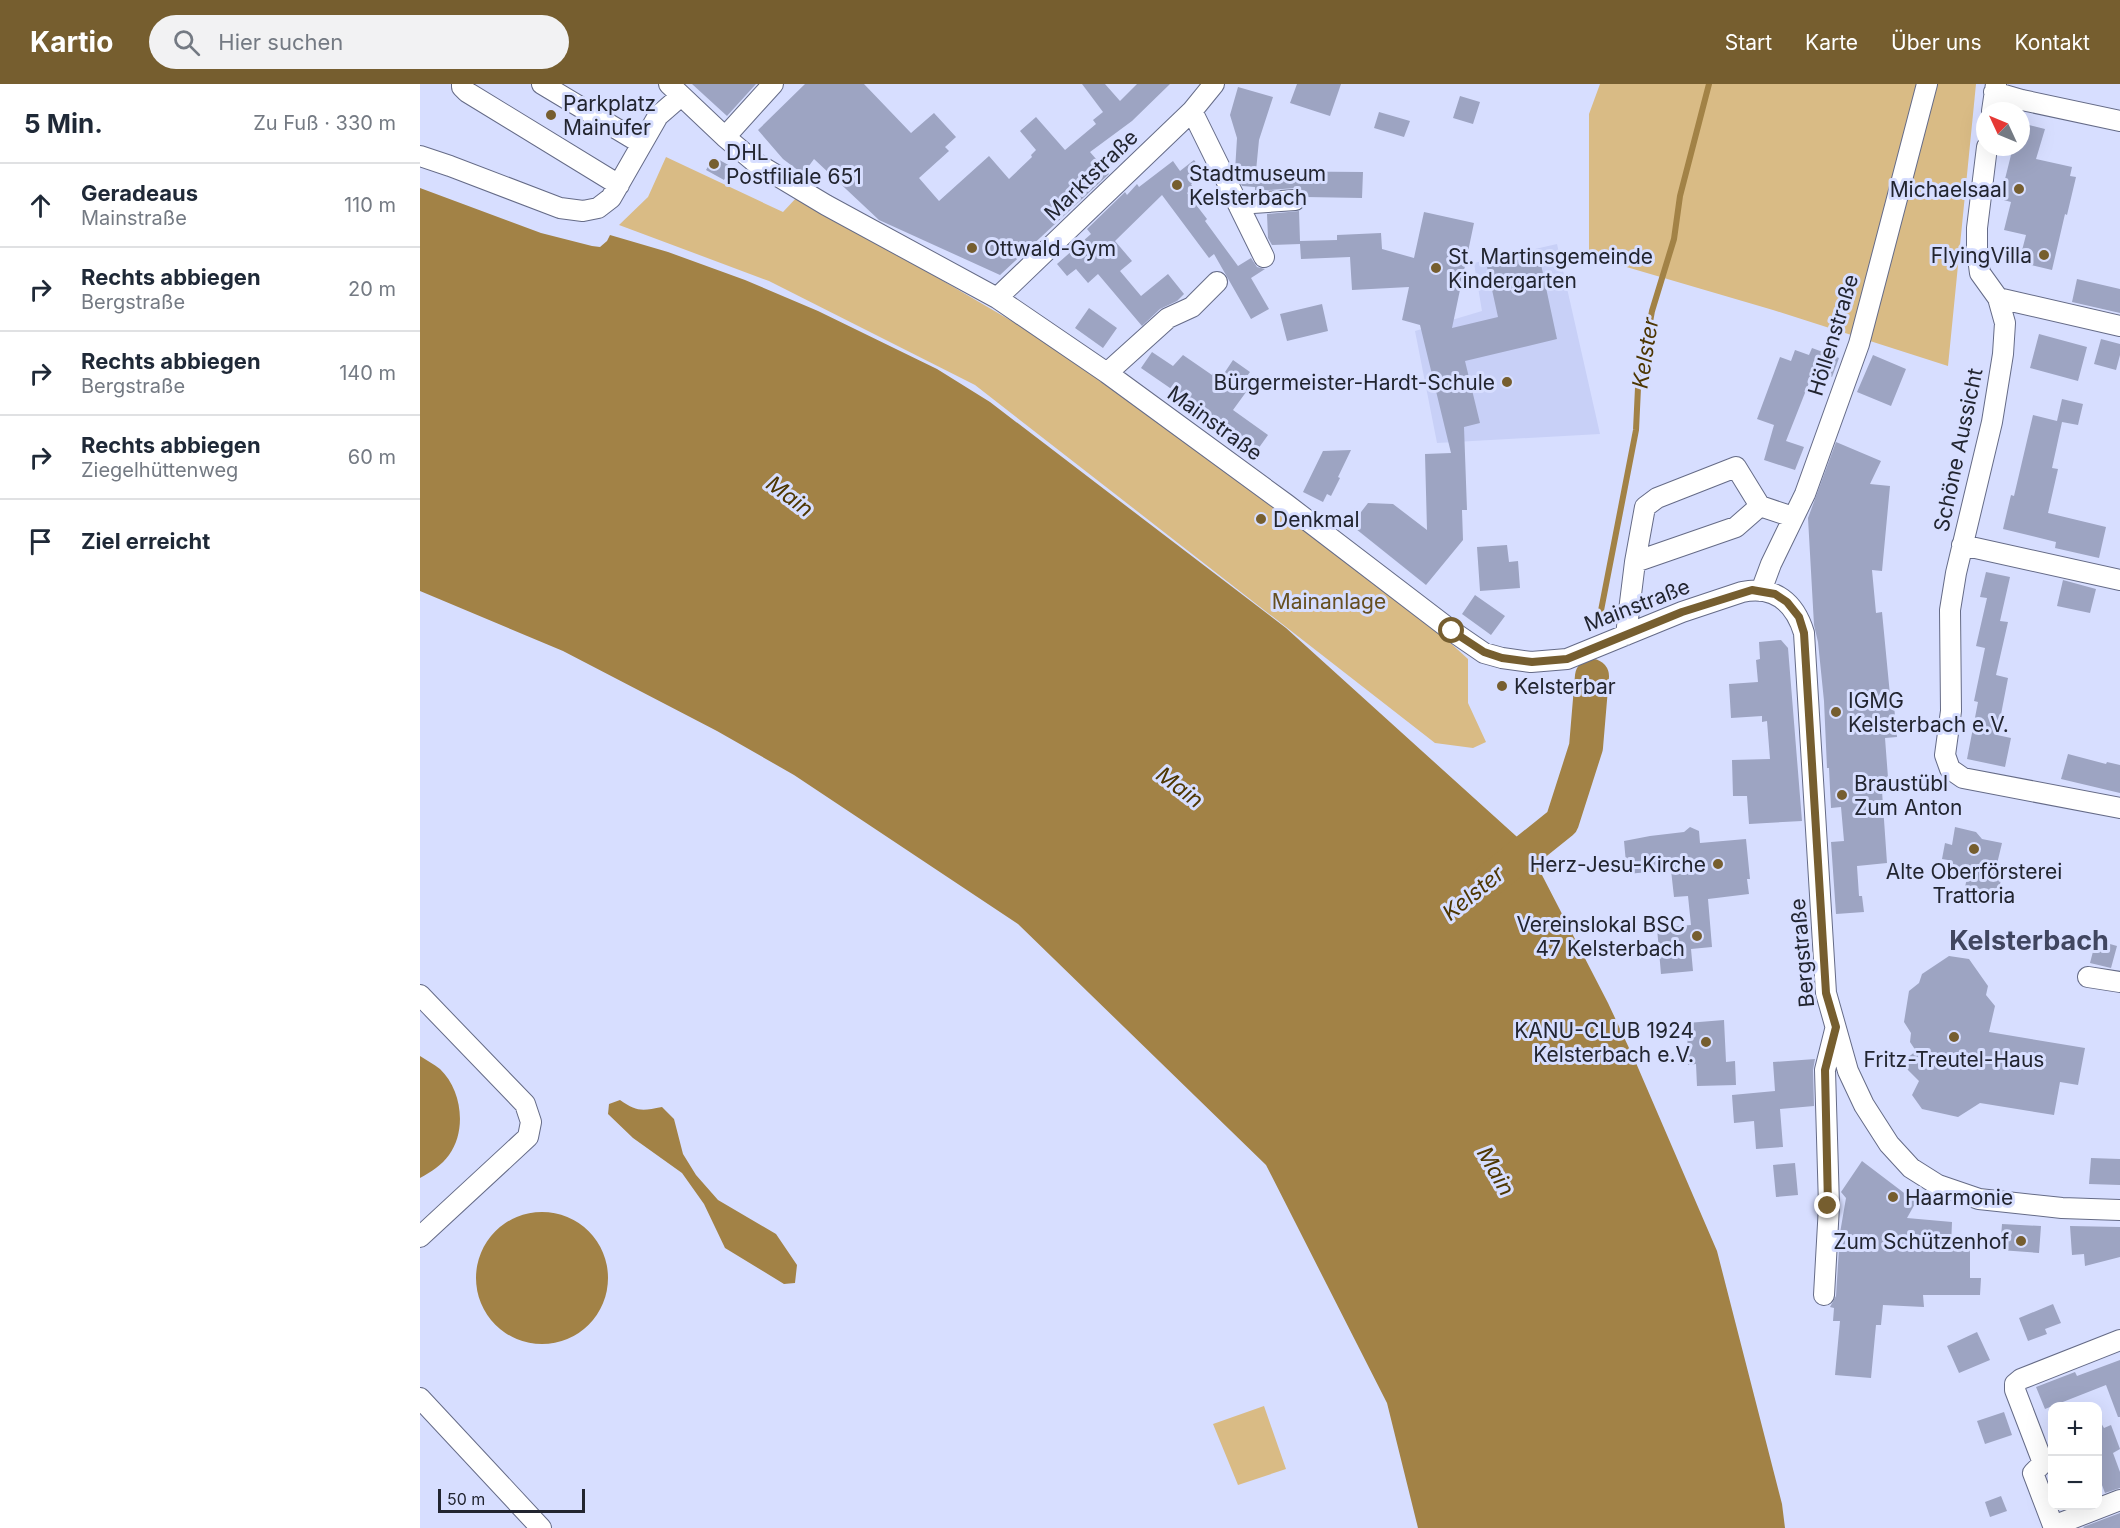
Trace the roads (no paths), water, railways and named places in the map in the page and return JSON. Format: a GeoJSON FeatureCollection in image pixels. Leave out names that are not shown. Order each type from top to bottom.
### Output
{"type":"FeatureCollection","features":[{"type":"Feature","properties":{"kind":"street"},"geometry":{"type":"LineString","coordinates":[[462,84],[467,92],[619,185]]}},
{"type":"Feature","properties":{"kind":"street"},"geometry":{"type":"LineString","coordinates":[[542,84],[642,144]]}},
{"type":"Feature","properties":{"kind":"street"},"geometry":{"type":"LineString","coordinates":[[725,137],[773,84]]}},
{"type":"Feature","properties":{"kind":"street","name":"Marktstraße"},"geometry":{"type":"LineString","coordinates":[[997,298],[1192,111],[1214,84]]}},
{"type":"Feature","properties":{"kind":"street","name":"Höllenstraße"},"geometry":{"type":"LineString","coordinates":[[1761,591],[1805,494],[1866,322],[1894,205],[1927,84]]}},
{"type":"Feature","properties":{"kind":"street"},"geometry":{"type":"LineString","coordinates":[[420,156],[560,208],[583,211],[598,208],[610,198],[619,185],[675,90]]}},
{"type":"Feature","properties":{"kind":"street","name":"Mainstraße"},"geometry":{"type":"LineString","coordinates":[[675,90],[756,163],[826,205],[997,298],[1107,373],[1286,504],[1452,631],[1484,652],[1502,658],[1532,662],[1567,659],[1682,612],[1742,592],[1761,591]]}},
{"type":"Feature","properties":{"kind":"street"},"geometry":{"type":"LineString","coordinates":[[1994,96],[2120,121]]}},
{"type":"Feature","properties":{"kind":"street"},"geometry":{"type":"LineString","coordinates":[[1192,111],[1264,258]]}},
{"type":"Feature","properties":{"kind":"street","name":"Schöne Aussicht"},"geometry":{"type":"LineString","coordinates":[[1986,156],[1977,228],[1977,250],[1980,273],[1998,298],[2005,323],[2003,354],[1989,440],[1962,545],[1950,610],[1951,711],[1945,755],[1950,769],[1963,778],[2120,808]]}},
{"type":"Feature","properties":{"kind":"street"},"geometry":{"type":"LineString","coordinates":[[1238,204],[1295,200]]}},
{"type":"Feature","properties":{"kind":"street"},"geometry":{"type":"LineString","coordinates":[[1107,373],[1168,318],[1192,307],[1217,282]]}},
{"type":"Feature","properties":{"kind":"street"},"geometry":{"type":"LineString","coordinates":[[1998,298],[2120,327]]}},
{"type":"Feature","properties":{"kind":"street"},"geometry":{"type":"LineString","coordinates":[[1626,635],[1635,562],[1645,507],[1657,498],[1736,467],[1760,506],[1793,517]]}},
{"type":"Feature","properties":{"kind":"street"},"geometry":{"type":"LineString","coordinates":[[1635,562],[1736,527],[1760,506]]}},
{"type":"Feature","properties":{"kind":"street"},"geometry":{"type":"LineString","coordinates":[[1962,545],[2120,580]]}},
{"type":"Feature","properties":{"kind":"street","name":"Bergstraße"},"geometry":{"type":"LineString","coordinates":[[1761,591],[1775,594],[1787,602],[1799,617],[1804,633],[1826,993],[1848,1071],[1864,1106],[1889,1144],[1911,1168],[1938,1185],[1979,1199],[2062,1208],[2120,1209]]}},
{"type":"Feature","properties":{"kind":"street"},"geometry":{"type":"LineString","coordinates":[[2088,977],[2120,982]]}},
{"type":"Feature","properties":{"kind":"street"},"geometry":{"type":"LineString","coordinates":[[420,995],[525,1104],[531,1122],[528,1137],[420,1237]]}},
{"type":"Feature","properties":{"kind":"street"},"geometry":{"type":"LineString","coordinates":[[1824,1295],[1828,1206],[1825,1070],[1836,1027]]}},
{"type":"Feature","properties":{"kind":"street"},"geometry":{"type":"LineString","coordinates":[[2120,1340],[2021,1379],[2016,1384],[2015,1390],[2043,1463],[2033,1473],[2053,1527],[2120,1500]]}},
{"type":"Feature","properties":{"kind":"street"},"geometry":{"type":"LineString","coordinates":[[420,1398],[541,1528]]}},
{"type":"Feature","properties":{"kind":"water","name":"Main"},"geometry":{"type":"Polygon","coordinates":[[[420,188],[541,233],[600,247],[610,235],[668,252],[745,280],[818,311],[937,369],[990,402],[1286,628],[1527,846],[1608,1003],[1717,1251],[1782,1504],[1785,1528],[1418,1528],[1387,1403],[1266,1165],[1018,924],[794,775],[717,731],[563,651],[420,591],[420,188]]]}},
{"type":"Feature","properties":{"kind":"water"},"geometry":{"type":"Polygon","coordinates":[[[420,1056],[440,1069],[447,1078],[457,1099],[460,1122],[455,1145],[449,1155],[436,1168],[420,1178],[420,1056]]]}},
{"type":"Feature","properties":{"kind":"water"},"geometry":{"type":"Polygon","coordinates":[[[620,1100],[640,1110],[662,1107],[674,1119],[683,1154],[696,1175],[718,1200],[776,1234],[797,1265],[795,1283],[784,1284],[725,1248],[704,1204],[682,1173],[633,1138],[608,1114],[609,1104],[620,1100]]]}},
{"type":"Feature","properties":{"kind":"water"},"geometry":{"type":"Polygon","coordinates":[[[542,1212],[567,1217],[589,1231],[603,1253],[608,1278],[603,1303],[589,1325],[567,1339],[542,1344],[517,1339],[495,1325],[481,1303],[476,1278],[481,1253],[495,1231],[517,1217],[542,1212]]]}},
{"type":"Feature","properties":{"kind":"waterway","name":"Kelster"},"geometry":{"type":"LineString","coordinates":[[1598,626],[1636,430],[1638,388],[1652,311],[1674,239],[1680,196],[1709,84]]}},
{"type":"Feature","properties":{"kind":"waterway","name":"Kelster"},"geometry":{"type":"LineString","coordinates":[[1491,879],[1562,822],[1586,747],[1592,676]]}},
{"type":"Feature","properties":{"kind":"place","name":"Parkplatz Mainufer"},"geometry":{"type":"Point","coordinates":[551,115]}},
{"type":"Feature","properties":{"kind":"place","name":"DHL Postfiliale 651"},"geometry":{"type":"Point","coordinates":[714,164]}},
{"type":"Feature","properties":{"kind":"place","name":"Stadtmuseum Kelsterbach"},"geometry":{"type":"Point","coordinates":[1177,185]}},
{"type":"Feature","properties":{"kind":"place","name":"Michaelsaal"},"geometry":{"type":"Point","coordinates":[2019,189]}},
{"type":"Feature","properties":{"kind":"place","name":"Ottwald-Gym"},"geometry":{"type":"Point","coordinates":[972,248]}},
{"type":"Feature","properties":{"kind":"place","name":"FlyingVilla"},"geometry":{"type":"Point","coordinates":[2044,255]}},
{"type":"Feature","properties":{"kind":"place","name":"St. Martinsgemeinde Kindergarten"},"geometry":{"type":"Point","coordinates":[1436,268]}},
{"type":"Feature","properties":{"kind":"place","name":"Bürgermeister-Hardt-Schule"},"geometry":{"type":"Point","coordinates":[1507,382]}},
{"type":"Feature","properties":{"kind":"place","name":"Denkmal"},"geometry":{"type":"Point","coordinates":[1261,519]}},
{"type":"Feature","properties":{"kind":"place","name":"Kelsterbar"},"geometry":{"type":"Point","coordinates":[1502,686]}},
{"type":"Feature","properties":{"kind":"place","name":"IGMG Kelsterbach e.V."},"geometry":{"type":"Point","coordinates":[1836,712]}},
{"type":"Feature","properties":{"kind":"place","name":"Braustübl Zum Anton"},"geometry":{"type":"Point","coordinates":[1842,795]}},
{"type":"Feature","properties":{"kind":"place","name":"Alte Oberförsterei Trattoria"},"geometry":{"type":"Point","coordinates":[1974,849]}},
{"type":"Feature","properties":{"kind":"place","name":"Herz-Jesu-Kirche"},"geometry":{"type":"Point","coordinates":[1718,864]}},
{"type":"Feature","properties":{"kind":"place","name":"Vereinslokal BSC 47 Kelsterbach"},"geometry":{"type":"Point","coordinates":[1697,936]}},
{"type":"Feature","properties":{"kind":"place","name":"Fritz-Treutel-Haus"},"geometry":{"type":"Point","coordinates":[1954,1037]}},
{"type":"Feature","properties":{"kind":"place","name":"KANU-CLUB 1924 Kelsterbach e.V."},"geometry":{"type":"Point","coordinates":[1706,1042]}},
{"type":"Feature","properties":{"kind":"place","name":"Haarmonie"},"geometry":{"type":"Point","coordinates":[1893,1197]}},
{"type":"Feature","properties":{"kind":"place","name":"Zum Schützenhof"},"geometry":{"type":"Point","coordinates":[2021,1241]}},
{"type":"Feature","properties":{"kind":"district","name":"Kelsterbach"},"geometry":{"type":"Point","coordinates":[2029,940]}},
{"type":"Feature","properties":{"kind":"park label","name":"Mainanlage"},"geometry":{"type":"Point","coordinates":[1329,601]}}]}
